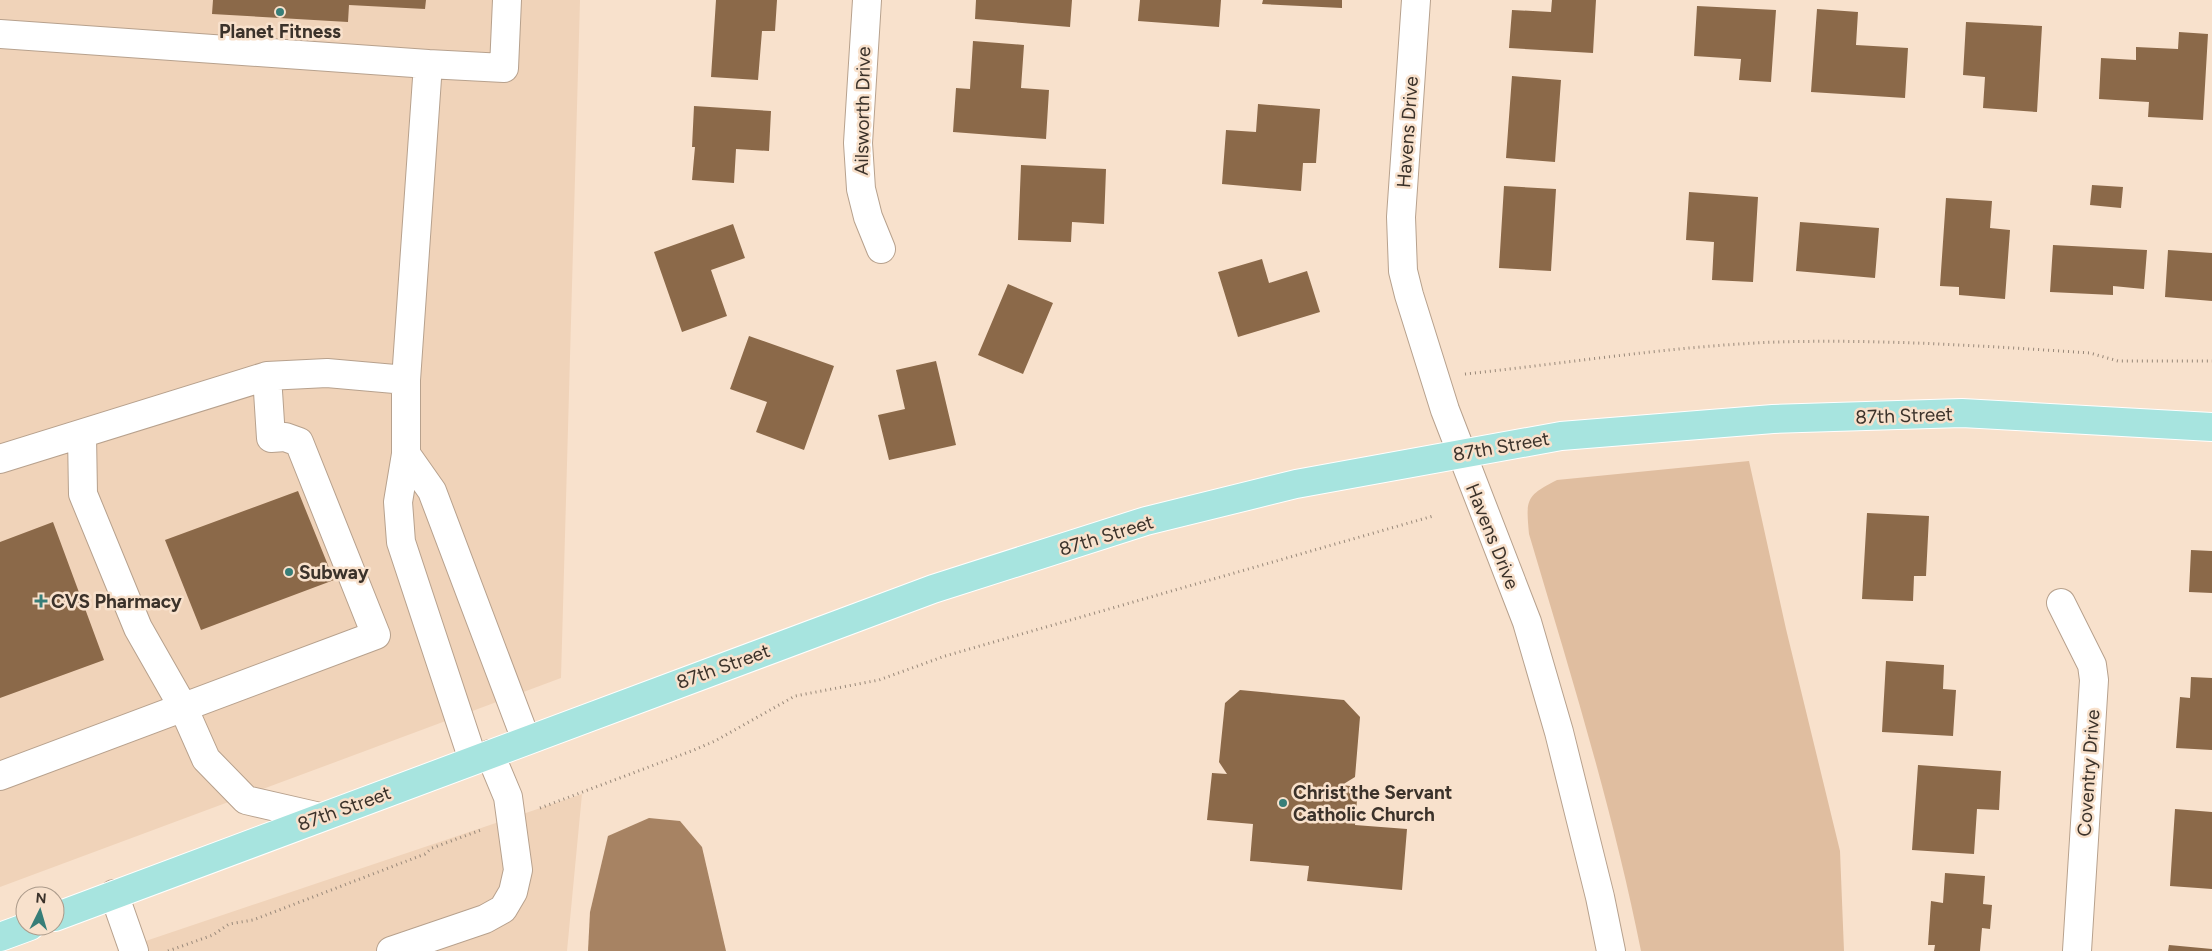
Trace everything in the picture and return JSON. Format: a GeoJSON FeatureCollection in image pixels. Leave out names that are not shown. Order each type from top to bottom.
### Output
{"type":"FeatureCollection","features":[{"type":"Feature","properties":{"kind":"main road","name":"87th Street"},"geometry":{"type":"LineString","coordinates":[[65,913],[933,588],[1146,521],[1296,484],[1561,436],[1773,419],[1962,413],[2212,427]]}},
{"type":"Feature","properties":{"kind":"main road"},"geometry":{"type":"LineString","coordinates":[[0,937],[15,932]]}},
{"type":"Feature","properties":{"kind":"street"},"geometry":{"type":"LineString","coordinates":[[0,34],[504,68],[507,0]]}},
{"type":"Feature","properties":{"kind":"street","name":"Ailsworth Drive"},"geometry":{"type":"LineString","coordinates":[[866,0],[858,143],[861,189],[868,217],[881,249]]}},
{"type":"Feature","properties":{"kind":"street","name":"Havens Drive"},"geometry":{"type":"LineString","coordinates":[[1416,0],[1401,218],[1404,271],[1427,356],[1461,453],[1528,622],[1559,732],[1600,897],[1611,951]]}},
{"type":"Feature","properties":{"kind":"street"},"geometry":{"type":"LineString","coordinates":[[390,951],[485,919],[503,909],[513,892],[518,870],[508,797],[482,757],[401,542],[398,502],[406,454],[406,380],[428,64]]}},
{"type":"Feature","properties":{"kind":"street"},"geometry":{"type":"LineString","coordinates":[[0,460],[267,376],[327,373],[406,380]]}},
{"type":"Feature","properties":{"kind":"street"},"geometry":{"type":"LineString","coordinates":[[0,776],[376,634],[299,442],[286,436],[271,438],[267,376]]}},
{"type":"Feature","properties":{"kind":"street"},"geometry":{"type":"LineString","coordinates":[[82,435],[84,494],[138,628],[183,707],[206,759],[246,800],[320,817]]}},
{"type":"Feature","properties":{"kind":"street"},"geometry":{"type":"LineString","coordinates":[[406,454],[432,492],[526,740]]}},
{"type":"Feature","properties":{"kind":"street","name":"Coventry Drive"},"geometry":{"type":"LineString","coordinates":[[2061,603],[2092,665],[2094,680],[2077,951]]}},
{"type":"Feature","properties":{"kind":"street"},"geometry":{"type":"LineString","coordinates":[[114,894],[134,951]]}},
{"type":"Feature","properties":{"kind":"path"},"geometry":{"type":"LineString","coordinates":[[1462,374],[1679,350],[1777,342],[1902,342],[2090,353],[2118,361],[2212,361]]}},
{"type":"Feature","properties":{"kind":"path"},"geometry":{"type":"LineString","coordinates":[[168,951],[213,935],[229,924],[253,920],[425,854],[432,848],[694,750],[715,741],[796,696],[879,680],[945,656],[1433,516]]}},
{"type":"Feature","properties":{"kind":"shaded area"},"geometry":{"type":"Polygon","coordinates":[[[0,0],[580,0],[561,678],[0,887],[0,0]]]}},
{"type":"Feature","properties":{"kind":"shaded area"},"geometry":{"type":"Polygon","coordinates":[[[1749,461],[1786,629],[1840,851],[1844,951],[1641,951],[1604,793],[1529,534],[1528,506],[1533,495],[1557,480],[1749,461]]]}},
{"type":"Feature","properties":{"kind":"shaded area"},"geometry":{"type":"Polygon","coordinates":[[[582,794],[567,951],[116,951],[582,794]]]}},
{"type":"Feature","properties":{"kind":"shaded area"},"geometry":{"type":"Polygon","coordinates":[[[649,818],[680,821],[702,847],[726,951],[588,951],[590,912],[608,836],[649,818]]]}},
{"type":"Feature","properties":{"kind":"building","name":"Planet Fitness"},"geometry":{"type":"Polygon","coordinates":[[[213,0],[426,0],[425,9],[349,5],[348,22],[212,14],[213,0]]]}},
{"type":"Feature","properties":{"kind":"building"},"geometry":{"type":"Polygon","coordinates":[[[716,0],[777,0],[775,31],[762,31],[758,80],[711,77],[716,0]]]}},
{"type":"Feature","properties":{"kind":"building"},"geometry":{"type":"Polygon","coordinates":[[[976,0],[1072,0],[1070,27],[975,19],[976,0]]]}},
{"type":"Feature","properties":{"kind":"building"},"geometry":{"type":"Polygon","coordinates":[[[1140,0],[1221,0],[1219,27],[1138,21],[1140,0]]]}},
{"type":"Feature","properties":{"kind":"building"},"geometry":{"type":"Polygon","coordinates":[[[1263,0],[1342,0],[1342,8],[1262,4],[1263,0]]]}},
{"type":"Feature","properties":{"kind":"building"},"geometry":{"type":"Polygon","coordinates":[[[1552,0],[1596,0],[1593,53],[1509,48],[1512,10],[1551,12],[1552,0]]]}},
{"type":"Feature","properties":{"kind":"building"},"geometry":{"type":"Polygon","coordinates":[[[1697,6],[1776,10],[1771,82],[1739,80],[1741,59],[1694,56],[1697,6]]]}},
{"type":"Feature","properties":{"kind":"building"},"geometry":{"type":"Polygon","coordinates":[[[1817,9],[1858,12],[1856,45],[1908,48],[1905,98],[1811,92],[1817,9]]]}},
{"type":"Feature","properties":{"kind":"building"},"geometry":{"type":"Polygon","coordinates":[[[1966,22],[2042,26],[2037,112],[1983,108],[1985,77],[1963,75],[1966,22]]]}},
{"type":"Feature","properties":{"kind":"building"},"geometry":{"type":"Polygon","coordinates":[[[2179,32],[2208,34],[2203,120],[2148,117],[2149,102],[2099,99],[2101,58],[2136,60],[2136,47],[2178,49],[2179,32]]]}},
{"type":"Feature","properties":{"kind":"building"},"geometry":{"type":"Polygon","coordinates":[[[973,41],[1024,45],[1021,88],[1049,90],[1046,139],[953,132],[956,88],[970,89],[973,41]]]}},
{"type":"Feature","properties":{"kind":"building"},"geometry":{"type":"Polygon","coordinates":[[[1512,76],[1561,80],[1555,162],[1506,158],[1512,76]]]}},
{"type":"Feature","properties":{"kind":"building"},"geometry":{"type":"Polygon","coordinates":[[[1258,104],[1320,109],[1316,163],[1303,163],[1301,191],[1222,184],[1226,130],[1256,132],[1258,104]]]}},
{"type":"Feature","properties":{"kind":"building"},"geometry":{"type":"Polygon","coordinates":[[[694,106],[771,111],[769,151],[736,149],[734,183],[692,180],[695,147],[692,147],[694,106]]]}},
{"type":"Feature","properties":{"kind":"building"},"geometry":{"type":"Polygon","coordinates":[[[1021,165],[1106,169],[1104,224],[1072,222],[1071,242],[1018,240],[1021,165]]]}},
{"type":"Feature","properties":{"kind":"building"},"geometry":{"type":"Polygon","coordinates":[[[2092,185],[2123,187],[2121,208],[2090,205],[2092,185]]]}},
{"type":"Feature","properties":{"kind":"building"},"geometry":{"type":"Polygon","coordinates":[[[1504,186],[1556,189],[1551,271],[1499,268],[1504,186]]]}},
{"type":"Feature","properties":{"kind":"building"},"geometry":{"type":"Polygon","coordinates":[[[1689,192],[1758,197],[1753,282],[1712,280],[1714,242],[1686,240],[1689,192]]]}},
{"type":"Feature","properties":{"kind":"building"},"geometry":{"type":"Polygon","coordinates":[[[1946,198],[1992,201],[1990,228],[2010,230],[2005,299],[1959,295],[1959,287],[1940,286],[1946,198]]]}},
{"type":"Feature","properties":{"kind":"building"},"geometry":{"type":"Polygon","coordinates":[[[1800,222],[1879,228],[1875,278],[1796,271],[1800,222]]]}},
{"type":"Feature","properties":{"kind":"building"},"geometry":{"type":"Polygon","coordinates":[[[733,224],[745,258],[711,270],[727,316],[682,332],[654,252],[733,224]]]}},
{"type":"Feature","properties":{"kind":"building"},"geometry":{"type":"Polygon","coordinates":[[[2053,245],[2147,250],[2144,289],[2113,286],[2113,295],[2050,292],[2053,245]]]}},
{"type":"Feature","properties":{"kind":"building"},"geometry":{"type":"Polygon","coordinates":[[[2168,250],[2212,253],[2212,301],[2165,297],[2168,250]]]}},
{"type":"Feature","properties":{"kind":"building"},"geometry":{"type":"Polygon","coordinates":[[[1262,259],[1269,283],[1307,271],[1320,312],[1238,337],[1218,272],[1262,259]]]}},
{"type":"Feature","properties":{"kind":"building"},"geometry":{"type":"Polygon","coordinates":[[[1008,284],[1053,303],[1023,374],[978,355],[1008,284]]]}},
{"type":"Feature","properties":{"kind":"building"},"geometry":{"type":"Polygon","coordinates":[[[749,336],[834,366],[804,450],[756,432],[767,402],[730,389],[749,336]]]}},
{"type":"Feature","properties":{"kind":"building"},"geometry":{"type":"Polygon","coordinates":[[[936,361],[956,445],[889,460],[878,415],[905,409],[896,370],[936,361]]]}},
{"type":"Feature","properties":{"kind":"building"},"geometry":{"type":"Polygon","coordinates":[[[298,491],[334,580],[201,630],[165,540],[298,491]]]}},
{"type":"Feature","properties":{"kind":"building"},"geometry":{"type":"Polygon","coordinates":[[[1867,513],[1929,516],[1926,576],[1914,576],[1913,601],[1862,599],[1867,513]]]}},
{"type":"Feature","properties":{"kind":"building","name":"CVS Pharmacy"},"geometry":{"type":"Polygon","coordinates":[[[53,522],[104,660],[0,698],[0,542],[53,522]]]}},
{"type":"Feature","properties":{"kind":"building"},"geometry":{"type":"Polygon","coordinates":[[[2191,550],[2212,551],[2212,593],[2189,592],[2191,550]]]}},
{"type":"Feature","properties":{"kind":"building"},"geometry":{"type":"Polygon","coordinates":[[[1886,661],[1944,665],[1943,689],[1956,690],[1953,736],[1882,732],[1886,661]]]}},
{"type":"Feature","properties":{"kind":"building"},"geometry":{"type":"Polygon","coordinates":[[[2191,677],[2212,678],[2212,750],[2176,748],[2180,697],[2190,698],[2191,677]]]}},
{"type":"Feature","properties":{"kind":"building","name":"Christ the Servant Catholic Church"},"geometry":{"type":"Polygon","coordinates":[[[1240,690],[1344,700],[1360,717],[1355,777],[1342,785],[1358,787],[1355,825],[1407,829],[1402,890],[1307,881],[1309,866],[1250,861],[1253,824],[1207,820],[1212,773],[1227,774],[1219,762],[1225,703],[1240,690]]]}},
{"type":"Feature","properties":{"kind":"building"},"geometry":{"type":"Polygon","coordinates":[[[1918,765],[2001,771],[1999,810],[1977,809],[1974,854],[1912,850],[1918,765]]]}},
{"type":"Feature","properties":{"kind":"building"},"geometry":{"type":"Polygon","coordinates":[[[2175,809],[2212,812],[2212,889],[2170,886],[2175,809]]]}},
{"type":"Feature","properties":{"kind":"building"},"geometry":{"type":"Polygon","coordinates":[[[1945,873],[1985,876],[1983,904],[1992,905],[1990,929],[1982,928],[1980,951],[1934,951],[1935,945],[1928,945],[1931,901],[1943,903],[1945,873]]]}},
{"type":"Feature","properties":{"kind":"building"},"geometry":{"type":"Polygon","coordinates":[[[2169,945],[2212,949],[2212,951],[2168,951],[2169,945]]]}},
{"type":"Feature","properties":{"kind":"place","name":"Planet Fitness"},"geometry":{"type":"Point","coordinates":[280,12]}},
{"type":"Feature","properties":{"kind":"place","name":"Subway"},"geometry":{"type":"Point","coordinates":[289,572]}},
{"type":"Feature","properties":{"kind":"place","name":"CVS Pharmacy"},"geometry":{"type":"Point","coordinates":[41,601]}},
{"type":"Feature","properties":{"kind":"place","name":"Christ the Servant Catholic Church"},"geometry":{"type":"Point","coordinates":[1283,803]}}]}
